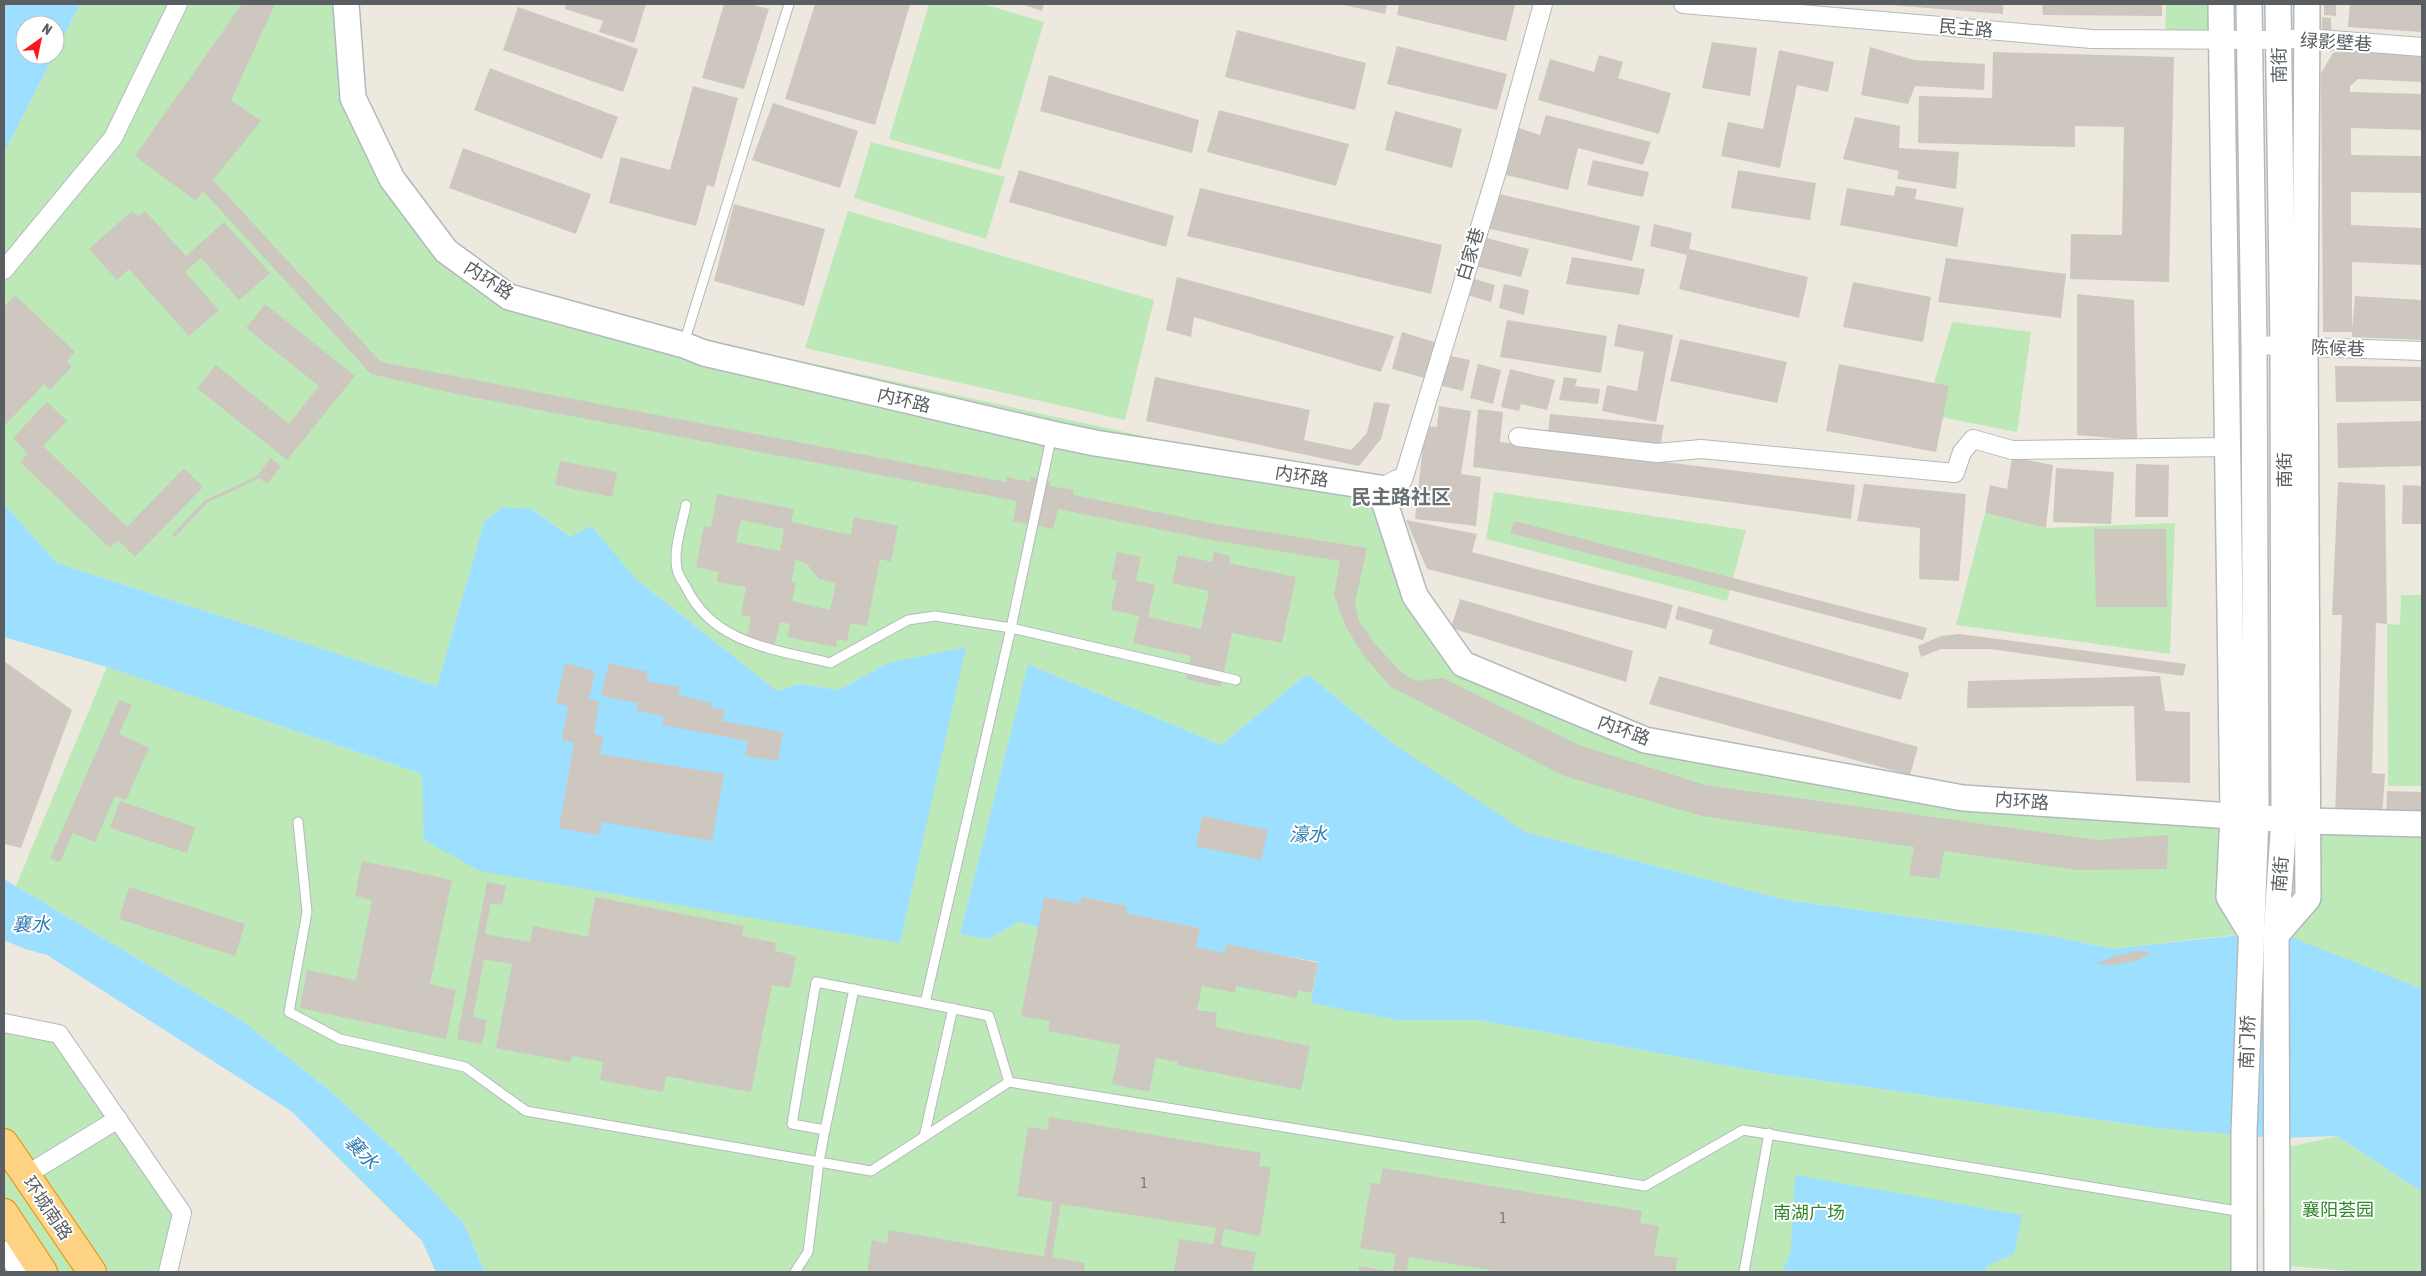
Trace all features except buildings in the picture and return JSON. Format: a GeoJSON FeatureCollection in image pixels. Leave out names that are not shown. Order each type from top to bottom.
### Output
{"type":"FeatureCollection","features":[{"type":"Feature","properties":{"kind":"highway","name":"环城南路"},"geometry":{"type":"LineString","coordinates":[[4,1143],[92,1272]]}},
{"type":"Feature","properties":{"kind":"highway"},"geometry":{"type":"LineString","coordinates":[[4,1213],[43,1272]]}},
{"type":"Feature","properties":{"kind":"street"},"geometry":{"type":"LineString","coordinates":[[4,270],[113,138],[178,4]]}},
{"type":"Feature","properties":{"kind":"street","name":"内环路"},"geometry":{"type":"LineString","coordinates":[[346,4],[353,98],[392,179],[446,251],[509,297],[684,345],[704,353],[1052,434],[1095,443],[1380,488],[1415,596],[1463,664],[1645,740],[1964,798],[2296,819],[2422,824]]}},
{"type":"Feature","properties":{"kind":"street","name":"白家巷"},"geometry":{"type":"LineString","coordinates":[[1380,488],[1397,479],[1403,480],[1497,170],[1543,4]]}},
{"type":"Feature","properties":{"kind":"street","name":"民主路"},"geometry":{"type":"LineString","coordinates":[[1683,4],[2092,39],[2249,39]]}},
{"type":"Feature","properties":{"kind":"street"},"geometry":{"type":"LineString","coordinates":[[2222,4],[2228,447],[2244,816]]}},
{"type":"Feature","properties":{"kind":"street","name":"南街"},"geometry":{"type":"LineString","coordinates":[[2249,4],[2254,345],[2244,816],[2251,933]]}},
{"type":"Feature","properties":{"kind":"street","name":"南街"},"geometry":{"type":"LineString","coordinates":[[2278,4],[2278,40],[2294,346]]}},
{"type":"Feature","properties":{"kind":"street"},"geometry":{"type":"LineString","coordinates":[[2296,819],[2294,346],[2307,4]]}},
{"type":"Feature","properties":{"kind":"street","name":"绿影壁巷"},"geometry":{"type":"LineString","coordinates":[[2249,39],[2307,38],[2422,47]]}},
{"type":"Feature","properties":{"kind":"street","name":"陈候巷"},"geometry":{"type":"LineString","coordinates":[[2254,345],[2422,352]]}},
{"type":"Feature","properties":{"kind":"street"},"geometry":{"type":"LineString","coordinates":[[1518,437],[1657,453],[1701,449],[1955,473],[1962,452],[1973,438],[2012,450],[2228,447]]}},
{"type":"Feature","properties":{"kind":"street","name":"南门桥"},"geometry":{"type":"LineString","coordinates":[[2277,1272],[2276,935],[2308,898],[2296,819]]}},
{"type":"Feature","properties":{"kind":"street","name":"南门桥"},"geometry":{"type":"LineString","coordinates":[[2244,1212],[2243,1152],[2251,933]]}},
{"type":"Feature","properties":{"kind":"street"},"geometry":{"type":"LineString","coordinates":[[4,1023],[59,1034],[182,1213],[168,1272]]}},
{"type":"Feature","properties":{"kind":"street"},"geometry":{"type":"LineString","coordinates":[[26,1175],[118,1119]]}},
{"type":"Feature","properties":{"kind":"street"},"geometry":{"type":"LineString","coordinates":[[2244,1212],[2244,1272]]}},
{"type":"Feature","properties":{"kind":"street"},"geometry":{"type":"LineString","coordinates":[[4,1250],[18,1272]]}},
{"type":"Feature","properties":{"kind":"lane"},"geometry":{"type":"LineString","coordinates":[[684,345],[789,4]]}},
{"type":"Feature","properties":{"kind":"lane"},"geometry":{"type":"LineString","coordinates":[[925,1003],[1011,628],[1052,434]]}},
{"type":"Feature","properties":{"kind":"lane"},"geometry":{"type":"LineString","coordinates":[[686,505],[677,550],[677,570],[692,598],[712,622],[739,640],[830,663],[908,620],[935,616],[960,618],[1236,680]]}},
{"type":"Feature","properties":{"kind":"lane"},"geometry":{"type":"LineString","coordinates":[[298,822],[307,912],[289,1012],[340,1039],[465,1067],[526,1111],[872,1171],[1009,1082],[1646,1186],[1743,1130],[2244,1212]]}},
{"type":"Feature","properties":{"kind":"lane"},"geometry":{"type":"LineString","coordinates":[[825,1130],[792,1124],[816,982],[989,1016],[1009,1082]]}},
{"type":"Feature","properties":{"kind":"lane"},"geometry":{"type":"LineString","coordinates":[[795,1272],[808,1252],[819,1162],[854,989]]}},
{"type":"Feature","properties":{"kind":"lane"},"geometry":{"type":"LineString","coordinates":[[924,1136],[952,1008]]}},
{"type":"Feature","properties":{"kind":"lane"},"geometry":{"type":"LineString","coordinates":[[1744,1272],[1770,1133]]}},
{"type":"Feature","properties":{"kind":"green space","name":"南湖广场"},"geometry":{"type":"Polygon","coordinates":[[[80,4],[346,4],[353,98],[392,179],[509,297],[1380,488],[1415,596],[1463,664],[1645,740],[1963,798],[2422,824],[2422,989],[2251,933],[2112,949],[2052,936],[1786,900],[1525,832],[1395,745],[1307,674],[1221,745],[1028,664],[960,934],[989,939],[1018,922],[1038,927],[1080,904],[1081,897],[1127,906],[1126,913],[1200,928],[1196,947],[1224,952],[1226,944],[1318,963],[1312,993],[1397,1020],[1478,1020],[1767,1073],[2158,1128],[2244,1133],[2244,1272],[485,1272],[464,1224],[398,1153],[329,1090],[244,1022],[16,886],[107,667],[422,774],[900,943],[935,782],[888,663],[839,690],[800,684],[777,691],[636,579],[591,527],[572,537],[532,509],[484,522],[437,686],[57,563],[4,504],[4,153],[49,65],[65,65],[65,33],[80,4]]]}},
{"type":"Feature","properties":{"kind":"green space"},"geometry":{"type":"Polygon","coordinates":[[[929,4],[983,4],[1044,22],[1000,170],[889,139],[929,4]]]}},
{"type":"Feature","properties":{"kind":"green space"},"geometry":{"type":"Polygon","coordinates":[[[2166,4],[2222,4],[2222,40],[2165,40],[2166,4]]]}},
{"type":"Feature","properties":{"kind":"green space"},"geometry":{"type":"Polygon","coordinates":[[[871,142],[1005,177],[986,239],[854,198],[871,142]]]}},
{"type":"Feature","properties":{"kind":"green space"},"geometry":{"type":"Polygon","coordinates":[[[848,211],[1154,300],[1125,420],[805,348],[848,211]]]}},
{"type":"Feature","properties":{"kind":"green space"},"geometry":{"type":"Polygon","coordinates":[[[1952,322],[2031,332],[2017,432],[1925,414],[1952,322]]]}},
{"type":"Feature","properties":{"kind":"green space"},"geometry":{"type":"Polygon","coordinates":[[[1494,492],[1746,530],[1727,601],[1486,539],[1494,492]]]}},
{"type":"Feature","properties":{"kind":"green space"},"geometry":{"type":"Polygon","coordinates":[[[1985,513],[2046,528],[2175,523],[2170,654],[1956,625],[1985,513]]]}},
{"type":"Feature","properties":{"kind":"green space"},"geometry":{"type":"Polygon","coordinates":[[[2401,595],[2422,595],[2422,786],[2388,786],[2387,624],[2400,625],[2401,595]]]}},
{"type":"Feature","properties":{"kind":"green space"},"geometry":{"type":"Polygon","coordinates":[[[4,1023],[59,1034],[182,1213],[168,1272],[4,1272],[4,1023]]]}},
{"type":"Feature","properties":{"kind":"green space","name":"襄阳荟园"},"geometry":{"type":"Polygon","coordinates":[[[2337,1136],[2422,1192],[2422,1272],[2361,1272],[2277,1265],[2276,1150],[2337,1136]]]}},
{"type":"Feature","properties":{"kind":"water"},"geometry":{"type":"Polygon","coordinates":[[[4,4],[80,4],[65,33],[65,15],[15,15],[15,65],[49,65],[4,153],[4,4]]]}},
{"type":"Feature","properties":{"kind":"water"},"geometry":{"type":"Polygon","coordinates":[[[4,504],[57,563],[437,686],[484,522],[503,507],[532,509],[571,537],[591,526],[636,579],[777,691],[800,684],[839,690],[888,663],[966,647],[900,943],[480,871],[424,840],[422,774],[107,667],[4,637],[4,504]]]}},
{"type":"Feature","properties":{"kind":"water","name":"濠水"},"geometry":{"type":"Polygon","coordinates":[[[1028,664],[1221,745],[1307,674],[1395,745],[1525,832],[1786,900],[2052,936],[2112,949],[2276,931],[2422,989],[2422,1192],[2337,1136],[2276,1138],[2158,1128],[1767,1073],[1478,1020],[1397,1020],[1311,1003],[1318,962],[1226,945],[1224,953],[1196,947],[1199,928],[1126,913],[1127,906],[1081,897],[1080,904],[1038,927],[1018,922],[989,939],[960,934],[1028,664]]]}},
{"type":"Feature","properties":{"kind":"water","name":"襄水"},"geometry":{"type":"Polygon","coordinates":[[[4,879],[244,1022],[329,1090],[398,1153],[464,1224],[485,1272],[436,1272],[422,1241],[291,1111],[47,955],[25,949],[4,940],[4,879]]]}},
{"type":"Feature","properties":{"kind":"water"},"geometry":{"type":"Polygon","coordinates":[[[1795,1175],[2022,1215],[2014,1254],[1986,1266],[1985,1272],[1783,1272],[1791,1250],[1795,1175]]]}},
{"type":"Feature","properties":{"kind":"district","name":"民主路社区"},"geometry":{"type":"Point","coordinates":[1401,496]}}]}
